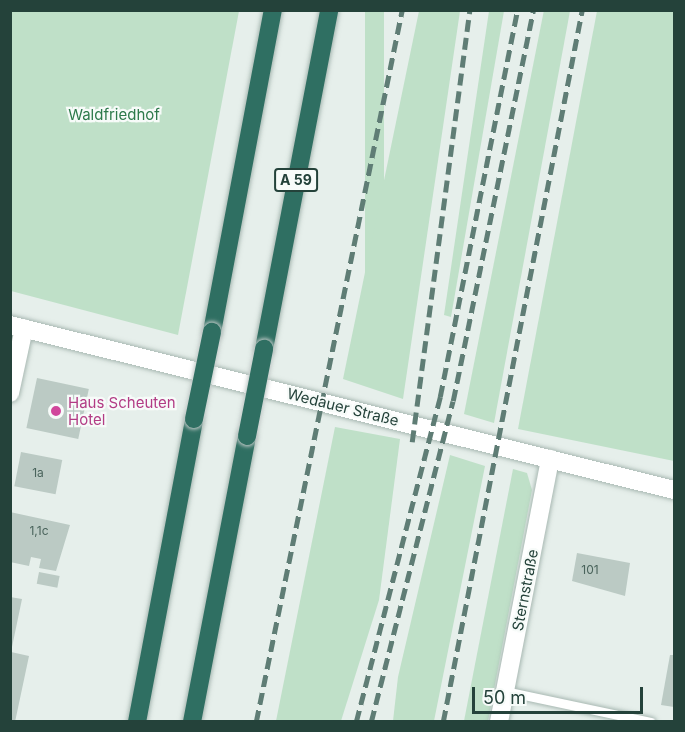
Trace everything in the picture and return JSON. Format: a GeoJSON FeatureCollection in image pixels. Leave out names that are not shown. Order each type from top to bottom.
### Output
{"type":"FeatureCollection","features":[{"type":"Feature","properties":{"kind":"highway"},"geometry":{"type":"LineString","coordinates":[[137,722],[273,10]]}},
{"type":"Feature","properties":{"kind":"highway","name":"A 59"},"geometry":{"type":"LineString","coordinates":[[192,722],[329,10]]}},
{"type":"Feature","properties":{"kind":"street"},"geometry":{"type":"LineString","coordinates":[[12,381],[17,327]]}},
{"type":"Feature","properties":{"kind":"street","name":"Wedauer Straße"},"geometry":{"type":"LineString","coordinates":[[17,327],[675,490]]}},
{"type":"Feature","properties":{"kind":"street","name":"Sternstraße"},"geometry":{"type":"LineString","coordinates":[[499,722],[550,459]]}},
{"type":"Feature","properties":{"kind":"lane"},"geometry":{"type":"LineString","coordinates":[[505,691],[651,722]]}},
{"type":"Feature","properties":{"kind":"green space"},"geometry":{"type":"Polygon","coordinates":[[[544,10],[570,11],[494,423],[464,414],[544,10]]]}},
{"type":"Feature","properties":{"kind":"green space","name":"Waldfriedhof"},"geometry":{"type":"Polygon","coordinates":[[[10,11],[239,11],[178,335],[11,291],[10,11]]]}},
{"type":"Feature","properties":{"kind":"green space"},"geometry":{"type":"Polygon","coordinates":[[[365,11],[384,11],[384,365],[365,365],[365,11]]]}},
{"type":"Feature","properties":{"kind":"green space"},"geometry":{"type":"Polygon","coordinates":[[[419,11],[460,11],[403,399],[343,379],[419,11]]]}},
{"type":"Feature","properties":{"kind":"green space"},"geometry":{"type":"Polygon","coordinates":[[[489,11],[504,11],[451,317],[444,315],[489,11]]]}},
{"type":"Feature","properties":{"kind":"green space"},"geometry":{"type":"Polygon","coordinates":[[[597,11],[674,11],[674,461],[518,429],[597,11]]]}},
{"type":"Feature","properties":{"kind":"green space"},"geometry":{"type":"Polygon","coordinates":[[[335,427],[400,439],[379,600],[341,721],[276,721],[335,427]]]}},
{"type":"Feature","properties":{"kind":"green space"},"geometry":{"type":"Polygon","coordinates":[[[450,455],[485,466],[434,721],[393,721],[398,677],[450,455]]]}},
{"type":"Feature","properties":{"kind":"green space"},"geometry":{"type":"Polygon","coordinates":[[[513,469],[527,473],[532,490],[488,721],[464,721],[513,469]]]}},
{"type":"Feature","properties":{"kind":"building"},"geometry":{"type":"Polygon","coordinates":[[[37,378],[89,389],[78,439],[26,428],[37,378]]]}},
{"type":"Feature","properties":{"kind":"building"},"geometry":{"type":"Polygon","coordinates":[[[21,452],[62,460],[56,494],[14,486],[21,452]]]}},
{"type":"Feature","properties":{"kind":"building"},"geometry":{"type":"Polygon","coordinates":[[[10,512],[70,525],[56,571],[39,568],[41,559],[31,557],[29,566],[10,562],[10,512]]]}},
{"type":"Feature","properties":{"kind":"building"},"geometry":{"type":"Polygon","coordinates":[[[577,553],[630,563],[625,596],[572,581],[577,553]]]}},
{"type":"Feature","properties":{"kind":"building"},"geometry":{"type":"Polygon","coordinates":[[[39,572],[60,576],[57,588],[37,584],[39,572]]]}},
{"type":"Feature","properties":{"kind":"building"},"geometry":{"type":"Polygon","coordinates":[[[10,597],[22,599],[12,647],[10,646],[10,597]]]}},
{"type":"Feature","properties":{"kind":"building"},"geometry":{"type":"Polygon","coordinates":[[[11,652],[29,656],[15,722],[10,722],[11,652]]]}},
{"type":"Feature","properties":{"kind":"building"},"geometry":{"type":"Polygon","coordinates":[[[670,655],[674,655],[674,707],[661,705],[670,655]]]}},
{"type":"Feature","properties":{"kind":"railway"},"geometry":{"type":"LineString","coordinates":[[256,722],[402,10]]}},
{"type":"Feature","properties":{"kind":"railway"},"geometry":{"type":"LineString","coordinates":[[412,442],[470,10]]}},
{"type":"Feature","properties":{"kind":"railway"},"geometry":{"type":"LineString","coordinates":[[356,722],[440,397],[517,10]]}},
{"type":"Feature","properties":{"kind":"railway"},"geometry":{"type":"LineString","coordinates":[[371,722],[453,401],[533,10]]}},
{"type":"Feature","properties":{"kind":"railway"},"geometry":{"type":"LineString","coordinates":[[443,722],[582,10]]}},
{"type":"Feature","properties":{"kind":"place","name":"Haus Scheuten Hotel"},"geometry":{"type":"Point","coordinates":[56,411]}}]}
